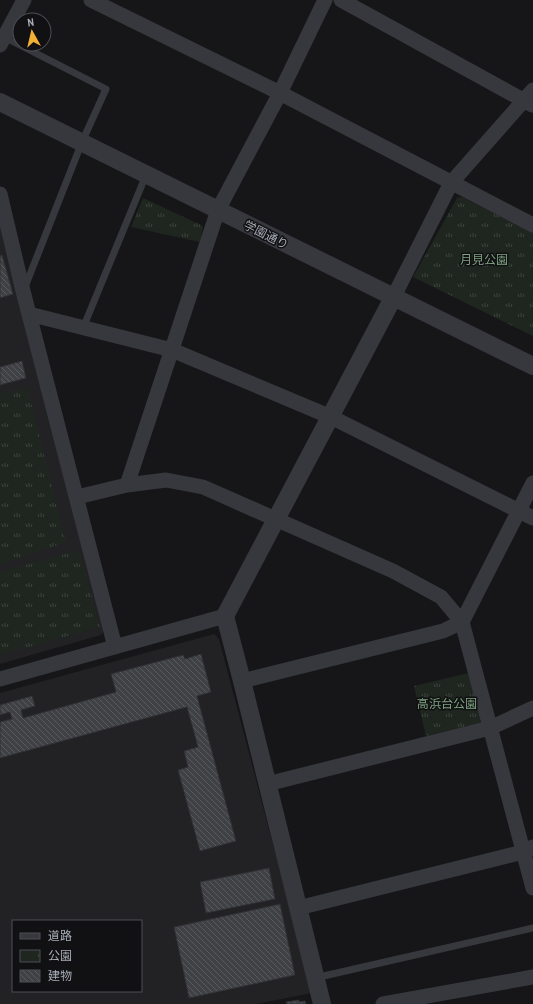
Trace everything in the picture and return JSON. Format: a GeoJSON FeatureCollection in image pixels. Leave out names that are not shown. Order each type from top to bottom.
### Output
{"type":"FeatureCollection","features":[{"type":"Feature","properties":{"kind":"street"},"geometry":{"type":"LineString","coordinates":[[2,41],[24,0]]}},
{"type":"Feature","properties":{"kind":"street"},"geometry":{"type":"LineString","coordinates":[[91,0],[280,93],[451,183],[533,224]]}},
{"type":"Feature","properties":{"kind":"street"},"geometry":{"type":"LineString","coordinates":[[126,485],[218,210],[280,93],[325,0]]}},
{"type":"Feature","properties":{"kind":"street"},"geometry":{"type":"LineString","coordinates":[[322,1004],[225,616],[393,298],[451,183],[530,98],[341,0]]}},
{"type":"Feature","properties":{"kind":"street","name":"学園通り"},"geometry":{"type":"LineString","coordinates":[[0,102],[393,298],[533,366]]}},
{"type":"Feature","properties":{"kind":"street"},"geometry":{"type":"LineString","coordinates":[[0,194],[23,291],[115,647]]}},
{"type":"Feature","properties":{"kind":"street"},"geometry":{"type":"LineString","coordinates":[[29,314],[172,350],[331,416],[533,518]]}},
{"type":"Feature","properties":{"kind":"street"},"geometry":{"type":"LineString","coordinates":[[77,497],[126,485],[166,480],[203,487],[393,571],[441,597],[462,622],[490,728],[528,849],[533,888]]}},
{"type":"Feature","properties":{"kind":"street"},"geometry":{"type":"LineString","coordinates":[[242,681],[444,631],[462,622],[533,483]]}},
{"type":"Feature","properties":{"kind":"street"},"geometry":{"type":"LineString","coordinates":[[0,679],[225,616]]}},
{"type":"Feature","properties":{"kind":"street"},"geometry":{"type":"LineString","coordinates":[[267,784],[490,728],[533,708]]}},
{"type":"Feature","properties":{"kind":"street"},"geometry":{"type":"LineString","coordinates":[[298,908],[528,849]]}},
{"type":"Feature","properties":{"kind":"street"},"geometry":{"type":"LineString","coordinates":[[383,1004],[533,977]]}},
{"type":"Feature","properties":{"kind":"lane"},"geometry":{"type":"LineString","coordinates":[[2,41],[106,89],[82,142],[23,291]]}},
{"type":"Feature","properties":{"kind":"lane"},"geometry":{"type":"LineString","coordinates":[[83,328],[146,175]]}},
{"type":"Feature","properties":{"kind":"lane"},"geometry":{"type":"LineString","coordinates":[[316,978],[533,928]]}},
{"type":"Feature","properties":{"kind":"shaded area"},"geometry":{"type":"Polygon","coordinates":[[[0,225],[105,629],[101,635],[0,664],[0,225]]]}},
{"type":"Feature","properties":{"kind":"shaded area"},"geometry":{"type":"Polygon","coordinates":[[[214,634],[219,639],[312,993],[256,1004],[0,1004],[0,693],[214,634]]]}},
{"type":"Feature","properties":{"kind":"green space","name":"月見公園"},"geometry":{"type":"Polygon","coordinates":[[[462,197],[533,233],[533,336],[413,277],[457,198],[462,197]]]}},
{"type":"Feature","properties":{"kind":"green space"},"geometry":{"type":"Polygon","coordinates":[[[143,198],[203,226],[200,242],[131,227],[143,198]]]}},
{"type":"Feature","properties":{"kind":"green space"},"geometry":{"type":"Polygon","coordinates":[[[27,387],[66,542],[0,564],[0,394],[27,387]]]}},
{"type":"Feature","properties":{"kind":"green space"},"geometry":{"type":"Polygon","coordinates":[[[79,550],[100,627],[0,655],[0,572],[79,550]]]}},
{"type":"Feature","properties":{"kind":"green space","name":"高浜台公園"},"geometry":{"type":"Polygon","coordinates":[[[469,673],[481,723],[426,736],[414,686],[469,673]]]}},
{"type":"Feature","properties":{"kind":"building"},"geometry":{"type":"Polygon","coordinates":[[[2,255],[13,294],[0,298],[0,256],[2,255]]]}},
{"type":"Feature","properties":{"kind":"building"},"geometry":{"type":"Polygon","coordinates":[[[22,361],[26,378],[0,385],[0,367],[22,361]]]}},
{"type":"Feature","properties":{"kind":"building"},"geometry":{"type":"Polygon","coordinates":[[[201,654],[211,692],[197,696],[236,841],[200,851],[178,770],[188,767],[184,751],[198,747],[187,707],[0,758],[0,722],[12,719],[10,712],[0,715],[0,705],[32,696],[35,706],[21,710],[23,718],[116,692],[111,674],[183,655],[185,659],[201,654]]]}},
{"type":"Feature","properties":{"kind":"building"},"geometry":{"type":"Polygon","coordinates":[[[269,868],[275,899],[206,913],[200,882],[269,868]]]}},
{"type":"Feature","properties":{"kind":"building"},"geometry":{"type":"Polygon","coordinates":[[[280,904],[295,975],[189,998],[174,927],[280,904]]]}},
{"type":"Feature","properties":{"kind":"building"},"geometry":{"type":"Polygon","coordinates":[[[299,1000],[299,1002],[305,1001],[306,1004],[287,1004],[286,1002],[299,1000]]]}}]}
